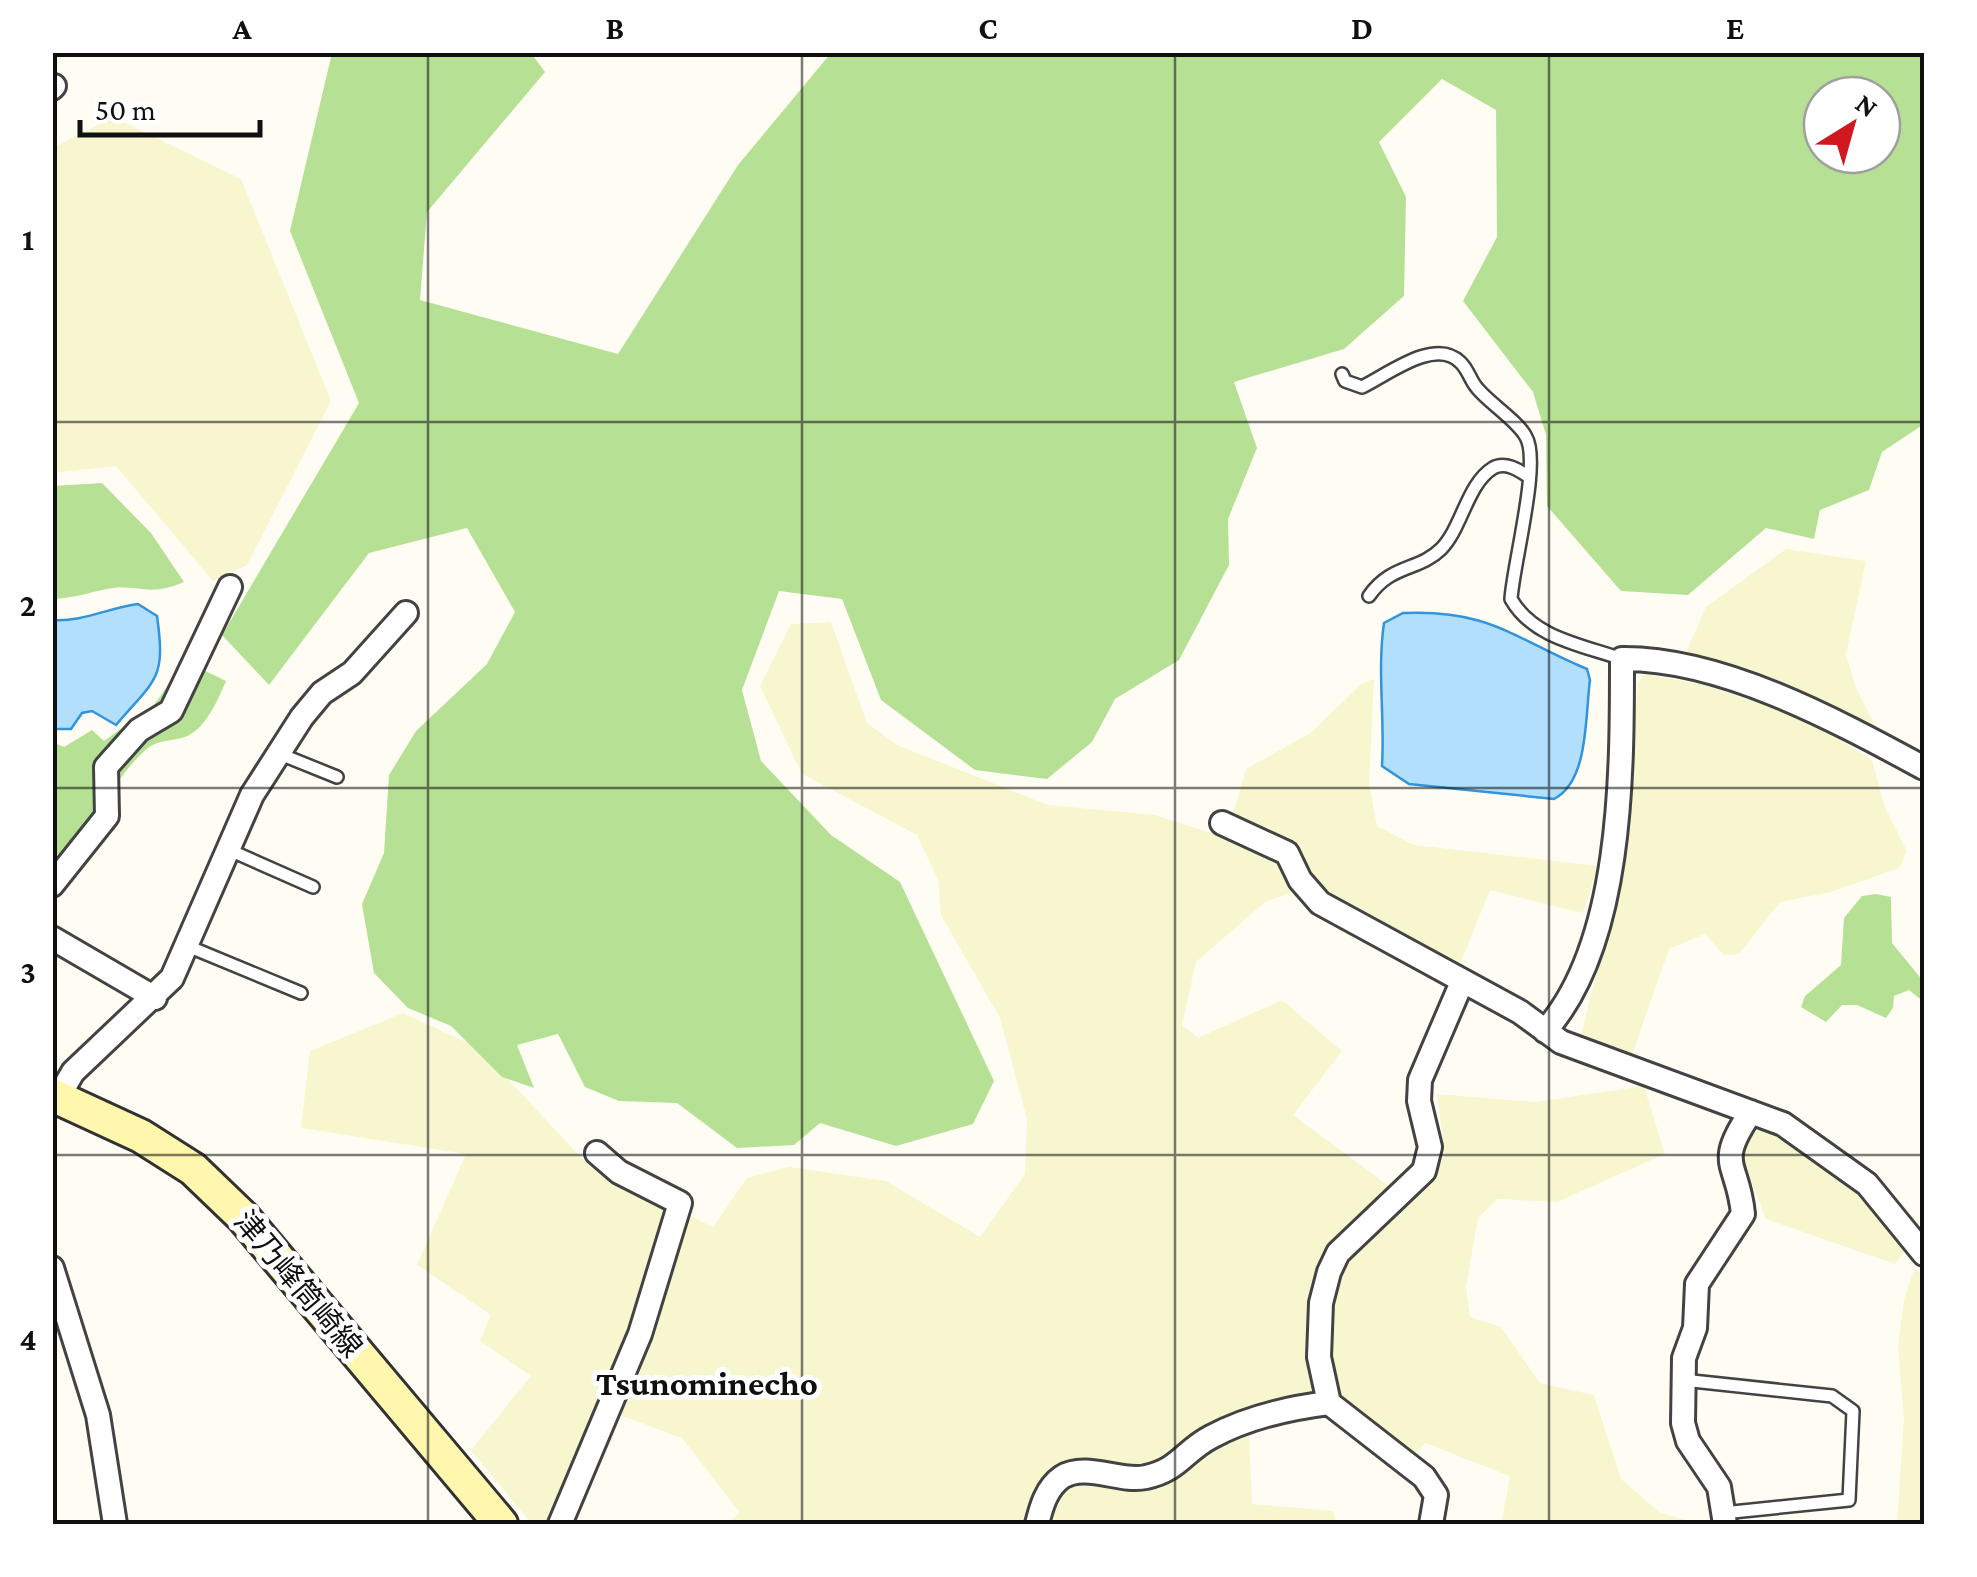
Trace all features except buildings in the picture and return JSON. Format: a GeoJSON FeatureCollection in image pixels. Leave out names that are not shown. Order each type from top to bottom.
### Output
{"type":"FeatureCollection","features":[{"type":"Feature","properties":{"kind":"main road","name":"津乃峰筒崎線"},"geometry":{"type":"LineString","coordinates":[[56,1097],[141,1136],[193,1169],[218,1193],[501,1524]]}},
{"type":"Feature","properties":{"kind":"street"},"geometry":{"type":"LineString","coordinates":[[52,885],[106,816],[106,767],[138,730],[171,711],[230,587]]}},
{"type":"Feature","properties":{"kind":"street"},"geometry":{"type":"LineString","coordinates":[[56,1097],[73,1072],[172,978],[252,795],[322,693],[352,673],[406,613]]}},
{"type":"Feature","properties":{"kind":"street"},"geometry":{"type":"LineString","coordinates":[[1545,1032],[1569,1005],[1584,967],[1615,841],[1622,750],[1622,659],[1674,662],[1766,694],[1828,718],[1924,768]]}},
{"type":"Feature","properties":{"kind":"street"},"geometry":{"type":"LineString","coordinates":[[1222,823],[1287,853],[1300,880],[1320,902],[1520,1012],[1561,1042],[1783,1124],[1867,1184],[1924,1254]]}},
{"type":"Feature","properties":{"kind":"street"},"geometry":{"type":"LineString","coordinates":[[52,938],[154,998]]}},
{"type":"Feature","properties":{"kind":"street"},"geometry":{"type":"LineString","coordinates":[[1432,1524],[1436,1495],[1424,1477],[1330,1403],[1319,1357],[1321,1303],[1338,1253],[1424,1171],[1430,1148],[1418,1101],[1420,1080],[1462,982]]}},
{"type":"Feature","properties":{"kind":"street"},"geometry":{"type":"LineString","coordinates":[[1724,1519],[1710,1468],[1688,1441],[1683,1380],[1686,1345],[1695,1328],[1696,1284],[1743,1214],[1729,1154],[1751,1112]]}},
{"type":"Feature","properties":{"kind":"street"},"geometry":{"type":"LineString","coordinates":[[560,1524],[640,1334],[680,1203],[620,1172],[597,1153]]}},
{"type":"Feature","properties":{"kind":"street"},"geometry":{"type":"LineString","coordinates":[[52,1268],[98,1415],[114,1524]]}},
{"type":"Feature","properties":{"kind":"street"},"geometry":{"type":"LineString","coordinates":[[1038,1524],[1044,1497],[1062,1477],[1081,1472],[1140,1479],[1173,1470],[1208,1438],[1279,1409],[1330,1403]]}},
{"type":"Feature","properties":{"kind":"lane"},"geometry":{"type":"LineString","coordinates":[[1342,374],[1345,381],[1362,388],[1426,355],[1444,352],[1458,359],[1477,389],[1526,434],[1530,477],[1511,599],[1521,616],[1550,635],[1622,659]]}},
{"type":"Feature","properties":{"kind":"lane"},"geometry":{"type":"LineString","coordinates":[[1369,596],[1394,571],[1435,555],[1446,544],[1483,478],[1495,467],[1507,466],[1530,477]]}},
{"type":"Feature","properties":{"kind":"lane"},"geometry":{"type":"LineString","coordinates":[[280,754],[337,777]]}},
{"type":"Feature","properties":{"kind":"lane"},"geometry":{"type":"LineString","coordinates":[[227,850],[313,887]]}},
{"type":"Feature","properties":{"kind":"lane"},"geometry":{"type":"LineString","coordinates":[[186,945],[301,993]]}},
{"type":"Feature","properties":{"kind":"lane"},"geometry":{"type":"LineString","coordinates":[[1683,1380],[1832,1396],[1852,1411],[1849,1500],[1724,1519]]}},
{"type":"Feature","properties":{"kind":"shaded area"},"geometry":{"type":"Polygon","coordinates":[[[113,117],[241,179],[331,401],[247,565],[213,581],[116,466],[53,473],[52,360],[57,353],[52,346],[53,148],[113,117]]]}},
{"type":"Feature","properties":{"kind":"shaded area"},"geometry":{"type":"Polygon","coordinates":[[[1786,549],[1866,561],[1846,654],[1856,688],[1879,733],[1819,701],[1685,655],[1706,607],[1786,549]]]}},
{"type":"Feature","properties":{"kind":"shaded area"},"geometry":{"type":"Polygon","coordinates":[[[831,622],[867,723],[897,745],[1048,805],[1155,815],[1226,838],[1246,769],[1312,732],[1361,684],[1374,679],[1369,783],[1377,826],[1414,845],[1598,866],[1583,913],[1490,890],[1458,969],[1355,911],[1319,883],[1265,902],[1196,962],[1182,1025],[1198,1038],[1282,1000],[1342,1051],[1293,1115],[1409,1201],[1429,1184],[1445,1155],[1437,1094],[1536,1102],[1644,1086],[1665,1154],[1557,1202],[1497,1199],[1478,1218],[1466,1287],[1470,1317],[1501,1327],[1540,1383],[1594,1395],[1621,1479],[1659,1512],[1698,1524],[1501,1524],[1510,1476],[1425,1443],[1414,1457],[1317,1393],[1248,1410],[1252,1504],[1333,1511],[1336,1524],[726,1524],[740,1513],[682,1438],[601,1408],[549,1524],[532,1524],[471,1450],[531,1376],[480,1341],[491,1315],[417,1265],[466,1154],[301,1128],[310,1051],[403,1013],[479,1048],[588,1165],[713,1227],[747,1178],[789,1167],[886,1181],[980,1237],[1025,1174],[1027,1119],[1000,1018],[941,915],[938,880],[917,835],[802,774],[760,686],[791,624],[831,622]]]}},
{"type":"Feature","properties":{"kind":"shaded area"},"geometry":{"type":"Polygon","coordinates":[[[1644,674],[1702,684],[1808,720],[1872,760],[1884,805],[1907,851],[1899,868],[1831,892],[1780,902],[1739,954],[1724,955],[1705,934],[1669,949],[1632,1055],[1581,1036],[1625,854],[1638,684],[1644,674]]]}},
{"type":"Feature","properties":{"kind":"shaded area"},"geometry":{"type":"Polygon","coordinates":[[[1761,1125],[1851,1188],[1898,1238],[1904,1252],[1895,1264],[1766,1219],[1742,1158],[1748,1140],[1761,1125]]]}},
{"type":"Feature","properties":{"kind":"shaded area"},"geometry":{"type":"Polygon","coordinates":[[[1914,1269],[1924,1274],[1924,1524],[1897,1524],[1904,1418],[1898,1347],[1904,1300],[1914,1269]]]}},
{"type":"Feature","properties":{"kind":"green space"},"geometry":{"type":"Polygon","coordinates":[[[332,53],[531,53],[545,72],[427,212],[420,300],[618,354],[738,165],[831,53],[1924,53],[1924,424],[1882,452],[1869,490],[1820,510],[1814,539],[1766,528],[1688,595],[1621,591],[1547,506],[1546,435],[1533,392],[1463,301],[1497,237],[1496,110],[1442,79],[1379,142],[1406,197],[1404,296],[1344,349],[1234,382],[1257,448],[1228,519],[1229,565],[1179,660],[1115,699],[1092,742],[1047,779],[975,770],[881,700],[842,599],[779,591],[742,690],[761,761],[831,835],[900,882],[994,1081],[973,1124],[896,1146],[820,1123],[794,1145],[737,1148],[677,1103],[619,1101],[585,1087],[558,1034],[517,1045],[534,1088],[502,1077],[451,1026],[408,1008],[374,973],[362,904],[384,853],[389,775],[416,731],[487,664],[515,612],[467,528],[369,553],[269,685],[222,635],[359,403],[290,231],[332,53]]]}},
{"type":"Feature","properties":{"kind":"green space"},"geometry":{"type":"Polygon","coordinates":[[[102,483],[151,533],[184,582],[161,589],[107,589],[53,599],[53,486],[102,483]]]}},
{"type":"Feature","properties":{"kind":"green space"},"geometry":{"type":"Polygon","coordinates":[[[185,661],[226,681],[210,714],[192,733],[156,743],[135,760],[84,831],[58,857],[53,836],[52,742],[64,747],[92,730],[104,741],[154,705],[185,661]]]}},
{"type":"Feature","properties":{"kind":"green space"},"geometry":{"type":"Polygon","coordinates":[[[1862,896],[1891,897],[1892,943],[1924,982],[1924,1002],[1909,990],[1894,996],[1893,1008],[1886,1018],[1857,1005],[1842,1005],[1826,1022],[1801,1007],[1805,996],[1841,965],[1844,918],[1862,896]]]}},
{"type":"Feature","properties":{"kind":"water"},"geometry":{"type":"Polygon","coordinates":[[[138,604],[157,616],[159,666],[149,687],[116,725],[92,711],[82,713],[71,729],[53,729],[53,620],[138,604]]]}},
{"type":"Feature","properties":{"kind":"water"},"geometry":{"type":"Polygon","coordinates":[[[1403,613],[1433,613],[1480,621],[1587,669],[1590,680],[1583,746],[1574,778],[1565,790],[1554,799],[1409,784],[1382,766],[1384,623],[1403,613]]]}},
{"type":"Feature","properties":{"kind":"district","name":"Tsunominecho"},"geometry":{"type":"Point","coordinates":[707,1383]}}]}
